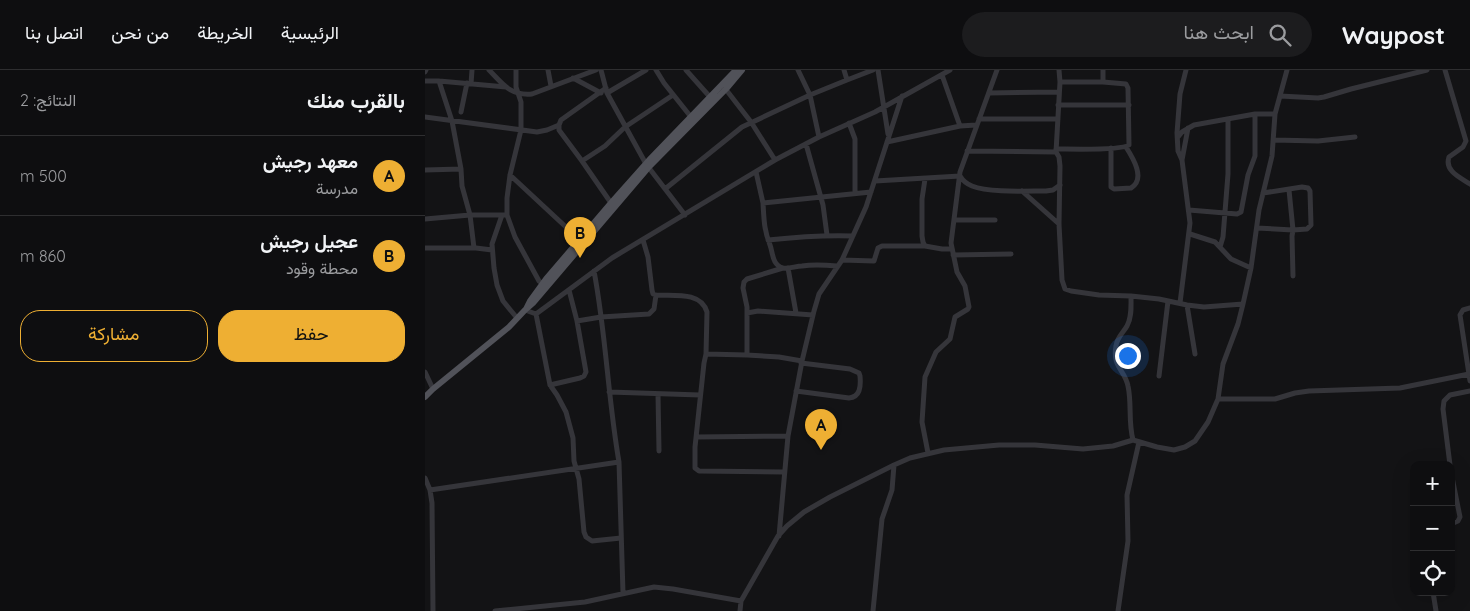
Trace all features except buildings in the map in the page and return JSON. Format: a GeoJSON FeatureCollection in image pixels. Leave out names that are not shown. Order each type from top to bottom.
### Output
{"type":"FeatureCollection","features":[{"type":"Feature","properties":{"kind":"main road"},"geometry":{"type":"LineString","coordinates":[[653,160],[691,117],[724,87],[736,70]]}},
{"type":"Feature","properties":{"kind":"main road"},"geometry":{"type":"LineString","coordinates":[[425,397],[509,326],[525,310],[529,300],[568,258],[611,203],[742,70]]}},
{"type":"Feature","properties":{"kind":"main road"},"geometry":{"type":"LineString","coordinates":[[581,241],[647,166]]}},
{"type":"Feature","properties":{"kind":"main road"},"geometry":{"type":"LineString","coordinates":[[425,392],[433,389]]}},
{"type":"Feature","properties":{"kind":"street"},"geometry":{"type":"LineString","coordinates":[[461,112],[472,70]]}},
{"type":"Feature","properties":{"kind":"street"},"geometry":{"type":"LineString","coordinates":[[489,70],[506,87],[519,94],[532,94],[595,70]]}},
{"type":"Feature","properties":{"kind":"street"},"geometry":{"type":"LineString","coordinates":[[516,70],[516,87],[521,102],[521,130],[510,176],[505,215],[494,239],[493,250],[497,285],[503,301],[517,318]]}},
{"type":"Feature","properties":{"kind":"street"},"geometry":{"type":"LineString","coordinates":[[548,70],[551,86]]}},
{"type":"Feature","properties":{"kind":"street"},"geometry":{"type":"LineString","coordinates":[[601,70],[607,90],[647,166],[685,215]]}},
{"type":"Feature","properties":{"kind":"street"},"geometry":{"type":"LineString","coordinates":[[611,203],[559,130],[559,125],[561,120],[601,92],[645,70]]}},
{"type":"Feature","properties":{"kind":"street"},"geometry":{"type":"LineString","coordinates":[[656,70],[691,117]]}},
{"type":"Feature","properties":{"kind":"street"},"geometry":{"type":"LineString","coordinates":[[686,70],[711,98]]}},
{"type":"Feature","properties":{"kind":"street"},"geometry":{"type":"LineString","coordinates":[[798,70],[810,95],[819,136]]}},
{"type":"Feature","properties":{"kind":"street"},"geometry":{"type":"LineString","coordinates":[[845,70],[847,80]]}},
{"type":"Feature","properties":{"kind":"street"},"geometry":{"type":"LineString","coordinates":[[665,189],[742,126],[810,95],[873,70]]}},
{"type":"Feature","properties":{"kind":"street"},"geometry":{"type":"LineString","coordinates":[[878,70],[885,106],[888,139]]}},
{"type":"Feature","properties":{"kind":"street"},"geometry":{"type":"LineString","coordinates":[[536,314],[593,271],[775,160],[819,136],[885,106],[950,70]]}},
{"type":"Feature","properties":{"kind":"street"},"geometry":{"type":"LineString","coordinates":[[928,453],[923,422],[925,377],[936,352],[950,338],[955,317],[968,310],[969,307],[965,286],[957,272],[951,243],[960,176],[967,151],[997,70]]}},
{"type":"Feature","properties":{"kind":"street"},"geometry":{"type":"LineString","coordinates":[[1059,70],[1056,151],[1060,160],[1059,224],[1062,280],[1065,289],[1099,295],[1131,296],[1187,305],[1216,307],[1243,304]]}},
{"type":"Feature","properties":{"kind":"street"},"geometry":{"type":"LineString","coordinates":[[1103,70],[1103,82]]}},
{"type":"Feature","properties":{"kind":"street"},"geometry":{"type":"LineString","coordinates":[[1182,160],[1178,153],[1178,121],[1180,94],[1186,70]]}},
{"type":"Feature","properties":{"kind":"street"},"geometry":{"type":"LineString","coordinates":[[740,611],[741,601],[779,536],[787,526],[804,512],[830,497],[894,465],[928,453],[944,450],[999,446],[1035,445],[1099,448],[1133,440],[1170,450],[1179,449],[1190,444],[1199,436],[1214,411],[1218,399],[1223,364],[1238,324],[1243,304],[1263,193],[1270,168],[1275,114],[1287,70]]}},
{"type":"Feature","properties":{"kind":"street"},"geometry":{"type":"LineString","coordinates":[[1280,96],[1324,97],[1427,70]]}},
{"type":"Feature","properties":{"kind":"street"},"geometry":{"type":"LineString","coordinates":[[1445,70],[1466,141],[1463,148],[1449,157],[1448,163],[1453,174],[1470,184]]}},
{"type":"Feature","properties":{"kind":"street"},"geometry":{"type":"LineString","coordinates":[[942,74],[961,126]]}},
{"type":"Feature","properties":{"kind":"street"},"geometry":{"type":"LineString","coordinates":[[573,78],[601,92]]}},
{"type":"Feature","properties":{"kind":"street"},"geometry":{"type":"LineString","coordinates":[[425,81],[506,87]]}},
{"type":"Feature","properties":{"kind":"street"},"geometry":{"type":"LineString","coordinates":[[439,81],[452,121],[470,215],[474,248]]}},
{"type":"Feature","properties":{"kind":"street"},"geometry":{"type":"LineString","coordinates":[[967,151],[1056,151],[1126,147],[1129,145],[1129,105],[1126,84],[1059,82]]}},
{"type":"Feature","properties":{"kind":"street"},"geometry":{"type":"LineString","coordinates":[[724,87],[751,122],[775,160]]}},
{"type":"Feature","properties":{"kind":"street"},"geometry":{"type":"LineString","coordinates":[[989,93],[1059,92]]}},
{"type":"Feature","properties":{"kind":"street"},"geometry":{"type":"LineString","coordinates":[[582,161],[605,146],[625,127],[673,95]]}},
{"type":"Feature","properties":{"kind":"street"},"geometry":{"type":"LineString","coordinates":[[779,536],[788,436],[801,362],[813,315],[819,294],[841,260],[866,207],[902,96]]}},
{"type":"Feature","properties":{"kind":"street"},"geometry":{"type":"LineString","coordinates":[[1058,105],[1129,105]]}},
{"type":"Feature","properties":{"kind":"street"},"geometry":{"type":"LineString","coordinates":[[1178,137],[1194,125],[1255,114],[1275,114]]}},
{"type":"Feature","properties":{"kind":"street"},"geometry":{"type":"LineString","coordinates":[[1189,210],[1238,214],[1242,210],[1248,176],[1255,156],[1255,114]]}},
{"type":"Feature","properties":{"kind":"street"},"geometry":{"type":"LineString","coordinates":[[425,117],[542,132],[559,125]]}},
{"type":"Feature","properties":{"kind":"street"},"geometry":{"type":"LineString","coordinates":[[888,139],[978,122],[1058,119]]}},
{"type":"Feature","properties":{"kind":"street"},"geometry":{"type":"LineString","coordinates":[[1220,247],[1223,237],[1228,174],[1228,120]]}},
{"type":"Feature","properties":{"kind":"street"},"geometry":{"type":"LineString","coordinates":[[849,123],[855,139],[855,194]]}},
{"type":"Feature","properties":{"kind":"street"},"geometry":{"type":"LineString","coordinates":[[1180,304],[1190,234],[1189,210],[1182,160],[1188,128]]}},
{"type":"Feature","properties":{"kind":"street"},"geometry":{"type":"LineString","coordinates":[[1274,140],[1355,138]]}},
{"type":"Feature","properties":{"kind":"street"},"geometry":{"type":"LineString","coordinates":[[806,144],[821,197],[827,235]]}},
{"type":"Feature","properties":{"kind":"street"},"geometry":{"type":"LineString","coordinates":[[1111,148],[1111,187],[1131,188],[1136,183],[1137,166],[1126,147]]}},
{"type":"Feature","properties":{"kind":"street"},"geometry":{"type":"LineString","coordinates":[[639,149],[653,160]]}},
{"type":"Feature","properties":{"kind":"street"},"geometry":{"type":"LineString","coordinates":[[425,170],[461,169]]}},
{"type":"Feature","properties":{"kind":"street"},"geometry":{"type":"LineString","coordinates":[[756,172],[763,203],[767,240],[775,262],[785,268],[796,313]]}},
{"type":"Feature","properties":{"kind":"street"},"geometry":{"type":"LineString","coordinates":[[510,176],[581,241]]}},
{"type":"Feature","properties":{"kind":"street"},"geometry":{"type":"LineString","coordinates":[[875,181],[960,176]]}},
{"type":"Feature","properties":{"kind":"street"},"geometry":{"type":"LineString","coordinates":[[960,176],[965,182],[974,187],[994,190],[1048,191],[1060,185]]}},
{"type":"Feature","properties":{"kind":"street"},"geometry":{"type":"LineString","coordinates":[[925,179],[922,199],[922,236],[925,246]]}},
{"type":"Feature","properties":{"kind":"street"},"geometry":{"type":"LineString","coordinates":[[1257,228],[1293,230],[1311,226],[1310,191],[1308,188],[1263,193]]}},
{"type":"Feature","properties":{"kind":"street"},"geometry":{"type":"LineString","coordinates":[[1289,190],[1293,230],[1293,276]]}},
{"type":"Feature","properties":{"kind":"street"},"geometry":{"type":"LineString","coordinates":[[1022,191],[1059,224]]}},
{"type":"Feature","properties":{"kind":"street"},"geometry":{"type":"LineString","coordinates":[[763,203],[871,192]]}},
{"type":"Feature","properties":{"kind":"street"},"geometry":{"type":"LineString","coordinates":[[425,219],[470,215],[505,215]]}},
{"type":"Feature","properties":{"kind":"street"},"geometry":{"type":"LineString","coordinates":[[505,215],[515,238],[544,286]]}},
{"type":"Feature","properties":{"kind":"street"},"geometry":{"type":"LineString","coordinates":[[954,220],[995,220]]}},
{"type":"Feature","properties":{"kind":"street"},"geometry":{"type":"LineString","coordinates":[[1190,234],[1213,241],[1231,258],[1251,268]]}},
{"type":"Feature","properties":{"kind":"street"},"geometry":{"type":"LineString","coordinates":[[767,240],[827,235],[853,236]]}},
{"type":"Feature","properties":{"kind":"street"},"geometry":{"type":"LineString","coordinates":[[643,240],[648,257],[653,294],[690,296],[703,302],[707,312],[706,354],[696,437],[696,471],[784,472]]}},
{"type":"Feature","properties":{"kind":"street"},"geometry":{"type":"LineString","coordinates":[[841,260],[874,261],[878,248],[882,246],[925,246],[952,252],[1011,254]]}},
{"type":"Feature","properties":{"kind":"street"},"geometry":{"type":"LineString","coordinates":[[425,248],[493,250]]}},
{"type":"Feature","properties":{"kind":"street"},"geometry":{"type":"LineString","coordinates":[[747,355],[747,313],[743,284],[747,279],[785,268],[804,265],[837,266]]}},
{"type":"Feature","properties":{"kind":"street"},"geometry":{"type":"LineString","coordinates":[[593,271],[601,317],[613,426],[619,462],[623,593]]}},
{"type":"Feature","properties":{"kind":"street"},"geometry":{"type":"LineString","coordinates":[[550,385],[580,378],[585,376],[586,372],[577,321],[569,290]]}},
{"type":"Feature","properties":{"kind":"street"},"geometry":{"type":"LineString","coordinates":[[577,321],[601,317],[649,314],[654,309],[656,295]]}},
{"type":"Feature","properties":{"kind":"street"},"geometry":{"type":"LineString","coordinates":[[1131,296],[1130,317],[1127,327],[1117,340],[1115,352],[1117,364],[1128,385],[1130,426],[1133,440]]}},
{"type":"Feature","properties":{"kind":"street"},"geometry":{"type":"LineString","coordinates":[[1159,376],[1168,301]]}},
{"type":"Feature","properties":{"kind":"street"},"geometry":{"type":"LineString","coordinates":[[1187,305],[1195,354]]}},
{"type":"Feature","properties":{"kind":"street"},"geometry":{"type":"LineString","coordinates":[[1470,308],[1463,310],[1461,315],[1470,381]]}},
{"type":"Feature","properties":{"kind":"street"},"geometry":{"type":"LineString","coordinates":[[525,310],[536,314]]}},
{"type":"Feature","properties":{"kind":"street"},"geometry":{"type":"LineString","coordinates":[[747,313],[758,311],[813,315]]}},
{"type":"Feature","properties":{"kind":"street"},"geometry":{"type":"LineString","coordinates":[[536,314],[550,385],[557,395],[568,419],[574,443],[574,461],[579,479],[584,532],[586,537],[592,541],[621,538]]}},
{"type":"Feature","properties":{"kind":"street"},"geometry":{"type":"LineString","coordinates":[[706,354],[779,357],[851,369],[860,376],[860,388],[855,397],[849,398],[796,391]]}},
{"type":"Feature","properties":{"kind":"street"},"geometry":{"type":"LineString","coordinates":[[425,372],[433,389]]}},
{"type":"Feature","properties":{"kind":"street"},"geometry":{"type":"LineString","coordinates":[[1218,399],[1275,399],[1309,391],[1400,388],[1469,374]]}},
{"type":"Feature","properties":{"kind":"street"},"geometry":{"type":"LineString","coordinates":[[1450,461],[1443,409],[1444,401],[1450,395],[1470,391]]}},
{"type":"Feature","properties":{"kind":"street"},"geometry":{"type":"LineString","coordinates":[[609,392],[700,395]]}},
{"type":"Feature","properties":{"kind":"street"},"geometry":{"type":"LineString","coordinates":[[658,394],[659,451]]}},
{"type":"Feature","properties":{"kind":"street"},"geometry":{"type":"LineString","coordinates":[[696,437],[788,436]]}},
{"type":"Feature","properties":{"kind":"street"},"geometry":{"type":"LineString","coordinates":[[1118,611],[1128,542],[1127,494],[1139,442]]}},
{"type":"Feature","properties":{"kind":"street"},"geometry":{"type":"LineString","coordinates":[[430,490],[619,462]]}},
{"type":"Feature","properties":{"kind":"street"},"geometry":{"type":"LineString","coordinates":[[873,611],[882,519],[892,490],[894,465]]}},
{"type":"Feature","properties":{"kind":"street"},"geometry":{"type":"LineString","coordinates":[[425,478],[430,490],[432,503],[433,611]]}},
{"type":"Feature","properties":{"kind":"street"},"geometry":{"type":"LineString","coordinates":[[1455,492],[1460,517],[1455,522]]}},
{"type":"Feature","properties":{"kind":"street"},"geometry":{"type":"LineString","coordinates":[[495,611],[585,602],[653,587],[741,601]]}},
{"type":"Feature","properties":{"kind":"street"},"geometry":{"type":"LineString","coordinates":[[1434,596],[1436,611]]}},
{"type":"Feature","properties":{"kind":"place","name":"عجيل رجيش"},"geometry":{"type":"Point","coordinates":[580,258]}},
{"type":"Feature","properties":{"kind":"place","name":"معهد رجيش"},"geometry":{"type":"Point","coordinates":[821,450]}}]}
